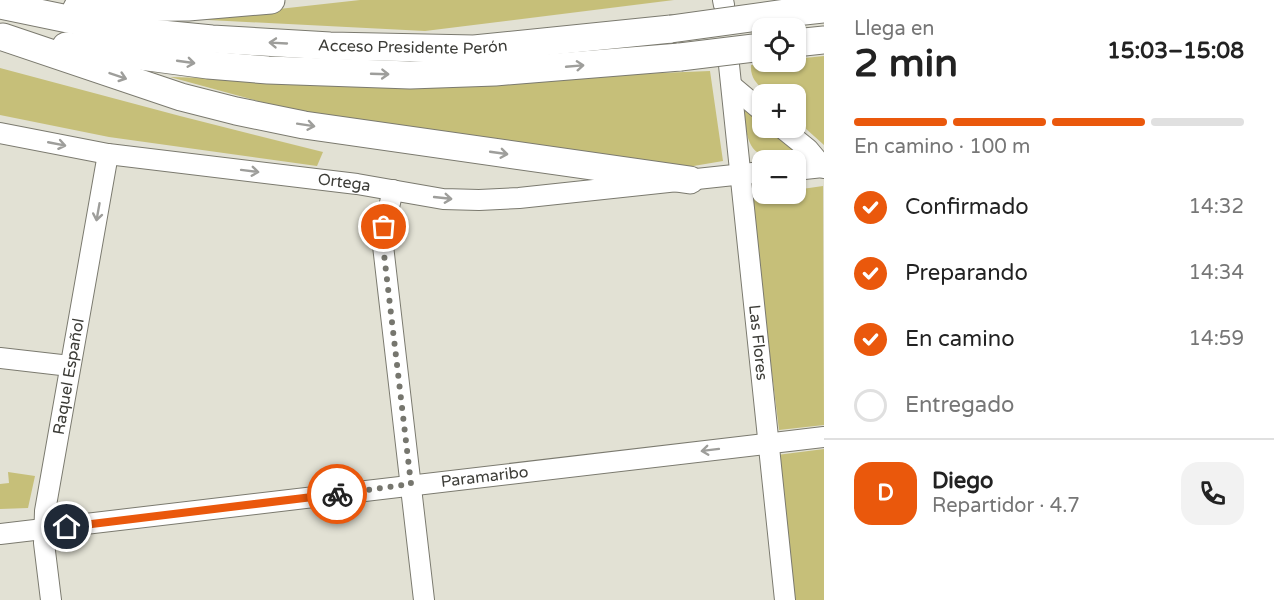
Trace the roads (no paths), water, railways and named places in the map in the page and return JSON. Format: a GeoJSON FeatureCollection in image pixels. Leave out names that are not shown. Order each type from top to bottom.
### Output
{"type":"FeatureCollection","features":[{"type":"Feature","properties":{"kind":"highway"},"geometry":{"type":"LineString","coordinates":[[0,5],[87,8],[177,7],[271,0]]}},
{"type":"Feature","properties":{"kind":"highway","name":"Acceso Presidente Perón"},"geometry":{"type":"LineString","coordinates":[[0,5],[92,24],[212,39],[342,46],[474,49],[671,29],[824,9]]}},
{"type":"Feature","properties":{"kind":"highway"},"geometry":{"type":"LineString","coordinates":[[2,36],[182,97],[236,111],[304,125],[690,180]]}},
{"type":"Feature","properties":{"kind":"highway","name":"Acceso Presidente Perón"},"geometry":{"type":"LineString","coordinates":[[2,36],[208,65],[268,70],[410,75],[495,72],[680,57],[752,48]]}},
{"type":"Feature","properties":{"kind":"highway"},"geometry":{"type":"LineString","coordinates":[[806,41],[824,39]]}},
{"type":"Feature","properties":{"kind":"street","name":"Las Flores"},"geometry":{"type":"LineString","coordinates":[[729,66],[785,600]]}},
{"type":"Feature","properties":{"kind":"street"},"geometry":{"type":"LineString","coordinates":[[732,86],[752,103]]}},
{"type":"Feature","properties":{"kind":"street","name":"Ortega"},"geometry":{"type":"LineString","coordinates":[[0,133],[108,154],[357,184],[443,199],[519,198],[752,173]]}},
{"type":"Feature","properties":{"kind":"street"},"geometry":{"type":"LineString","coordinates":[[794,138],[824,168]]}},
{"type":"Feature","properties":{"kind":"street","name":"Raquel Español"},"geometry":{"type":"LineString","coordinates":[[51,600],[44,530],[45,511],[108,154]]}},
{"type":"Feature","properties":{"kind":"street"},"geometry":{"type":"LineString","coordinates":[[806,169],[824,168]]}},
{"type":"Feature","properties":{"kind":"street"},"geometry":{"type":"LineString","coordinates":[[393,190],[382,237],[424,600]]}},
{"type":"Feature","properties":{"kind":"street"},"geometry":{"type":"LineString","coordinates":[[0,358],[70,366]]}},
{"type":"Feature","properties":{"kind":"street","name":"Paramaribo"},"geometry":{"type":"LineString","coordinates":[[0,534],[824,437]]}}]}
